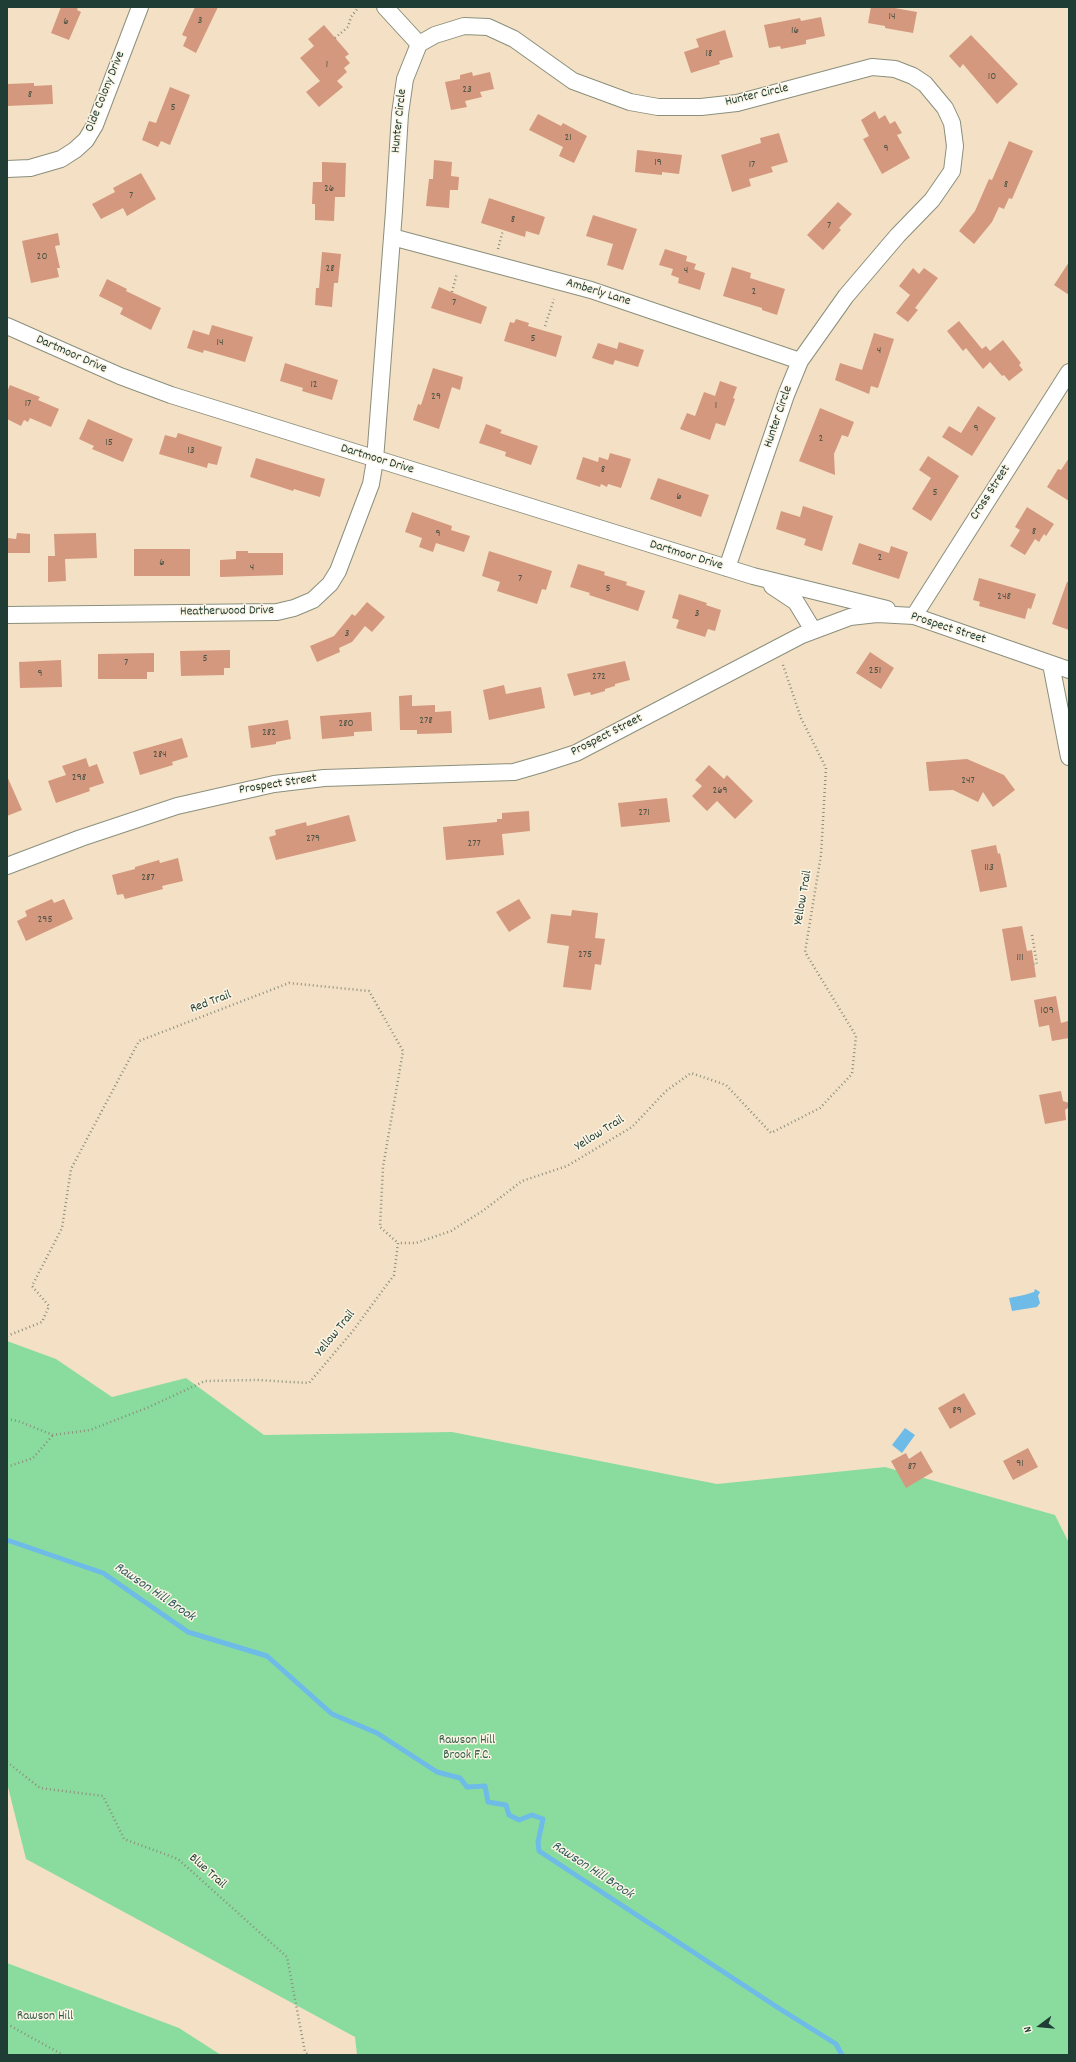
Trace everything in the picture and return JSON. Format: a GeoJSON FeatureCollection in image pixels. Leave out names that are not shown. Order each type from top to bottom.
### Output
{"type":"FeatureCollection","features":[{"type":"Feature","properties":{"kind":"street","name":"Olde Colony Drive"},"geometry":{"type":"LineString","coordinates":[[7,169],[30,168],[61,159],[75,150],[86,140],[95,125],[140,7]]}},
{"type":"Feature","properties":{"kind":"street"},"geometry":{"type":"LineString","coordinates":[[385,7],[419,44]]}},
{"type":"Feature","properties":{"kind":"street","name":"Hunter Circle"},"geometry":{"type":"LineString","coordinates":[[375,460],[400,108],[405,79],[419,44],[435,36],[464,26],[488,27],[514,39],[573,81],[630,102],[658,107],[702,107],[737,103],[872,67],[895,69],[913,76],[925,84],[945,108],[952,123],[955,146],[952,171],[932,200],[898,235],[846,296],[800,360],[786,395],[727,568]]}},
{"type":"Feature","properties":{"kind":"street","name":"Amberly Lane"},"geometry":{"type":"LineString","coordinates":[[392,237],[591,290],[800,360]]}},
{"type":"Feature","properties":{"kind":"street","name":"Dartmoor Drive"},"geometry":{"type":"LineString","coordinates":[[7,326],[145,386],[375,460],[753,576],[914,616]]}},
{"type":"Feature","properties":{"kind":"street","name":"Cross Street"},"geometry":{"type":"LineString","coordinates":[[914,616],[1069,372]]}},
{"type":"Feature","properties":{"kind":"street","name":"Heatherwood Drive"},"geometry":{"type":"LineString","coordinates":[[7,615],[262,613],[277,612],[302,605],[322,593],[338,571],[371,484],[375,460]]}},
{"type":"Feature","properties":{"kind":"street","name":"Dartmoor Drive"},"geometry":{"type":"LineString","coordinates":[[753,576],[790,596],[801,609],[813,630]]}},
{"type":"Feature","properties":{"kind":"street"},"geometry":{"type":"LineString","coordinates":[[820,593],[839,619]]}},
{"type":"Feature","properties":{"kind":"street","name":"Prospect Street"},"geometry":{"type":"LineString","coordinates":[[7,866],[80,838],[177,806],[274,784],[324,778],[514,772],[545,763],[576,753],[778,647],[839,619],[877,614],[914,616],[1069,670]]}},
{"type":"Feature","properties":{"kind":"street"},"geometry":{"type":"LineString","coordinates":[[1051,664],[1069,757]]}},
{"type":"Feature","properties":{"kind":"path"},"geometry":{"type":"LineString","coordinates":[[335,38],[348,27],[351,17],[358,8]]}},
{"type":"Feature","properties":{"kind":"path"},"geometry":{"type":"LineString","coordinates":[[498,249],[503,230]]}},
{"type":"Feature","properties":{"kind":"path"},"geometry":{"type":"LineString","coordinates":[[452,292],[457,273]]}},
{"type":"Feature","properties":{"kind":"path"},"geometry":{"type":"LineString","coordinates":[[545,326],[554,300]]}},
{"type":"Feature","properties":{"kind":"path","name":"Yellow Trail"},"geometry":{"type":"LineString","coordinates":[[7,1419],[18,1421],[53,1435],[90,1430],[149,1407],[205,1381],[257,1380],[309,1383],[352,1332],[394,1275],[398,1243],[416,1243],[451,1231],[484,1210],[522,1181],[567,1166],[632,1127],[666,1091],[692,1073],[726,1085],[771,1133],[820,1108],[852,1074],[856,1036],[805,952],[821,855],[826,768],[801,718],[778,647]]}},
{"type":"Feature","properties":{"kind":"path"},"geometry":{"type":"LineString","coordinates":[[1032,935],[1037,964],[1034,964]]}},
{"type":"Feature","properties":{"kind":"path","name":"Red Trail"},"geometry":{"type":"LineString","coordinates":[[7,1336],[42,1322],[49,1306],[32,1286],[62,1228],[71,1169],[140,1041],[289,983],[369,991],[403,1051],[383,1167],[380,1227],[398,1243]]}},
{"type":"Feature","properties":{"kind":"path"},"geometry":{"type":"LineString","coordinates":[[7,1467],[33,1458],[53,1435]]}},
{"type":"Feature","properties":{"kind":"path","name":"Blue Trail"},"geometry":{"type":"LineString","coordinates":[[7,1762],[40,1788],[103,1796],[124,1839],[178,1859],[287,1957],[305,2052],[308,2055]]}},
{"type":"Feature","properties":{"kind":"path"},"geometry":{"type":"LineString","coordinates":[[7,2024],[62,2055]]}},
{"type":"Feature","properties":{"kind":"green space","name":"Rawson Hill Brook F.C."},"geometry":{"type":"Polygon","coordinates":[[[7,1341],[56,1359],[112,1397],[186,1378],[264,1435],[452,1432],[717,1484],[885,1467],[1055,1515],[1069,1543],[1069,2055],[357,2055],[355,2037],[26,1859],[7,1783],[7,1341]]]}},
{"type":"Feature","properties":{"kind":"green space","name":"Rawson Hill"},"geometry":{"type":"Polygon","coordinates":[[[7,1963],[179,2028],[221,2055],[7,2055],[7,1963]]]}},
{"type":"Feature","properties":{"kind":"water"},"geometry":{"type":"Polygon","coordinates":[[[1035,1289],[1040,1292],[1038,1296],[1040,1303],[1037,1307],[1012,1311],[1009,1298],[1034,1292],[1035,1289]]]}},
{"type":"Feature","properties":{"kind":"water"},"geometry":{"type":"Polygon","coordinates":[[[905,1428],[915,1435],[902,1453],[892,1445],[905,1428]]]}},
{"type":"Feature","properties":{"kind":"building"},"geometry":{"type":"Polygon","coordinates":[[[61,7],[78,7],[77,10],[81,12],[69,40],[51,33],[61,7]]]}},
{"type":"Feature","properties":{"kind":"building"},"geometry":{"type":"Polygon","coordinates":[[[195,7],[218,7],[196,53],[183,46],[187,37],[182,35],[195,7]]]}},
{"type":"Feature","properties":{"kind":"building"},"geometry":{"type":"Polygon","coordinates":[[[871,7],[889,7],[917,12],[913,33],[868,23],[871,7]]]}},
{"type":"Feature","properties":{"kind":"building"},"geometry":{"type":"Polygon","coordinates":[[[821,17],[825,36],[806,40],[806,44],[781,49],[780,46],[769,48],[764,25],[800,18],[801,21],[821,17]]]}},
{"type":"Feature","properties":{"kind":"building"},"geometry":{"type":"Polygon","coordinates":[[[324,25],[349,54],[345,57],[350,63],[344,68],[347,72],[337,81],[343,87],[319,107],[306,92],[320,81],[300,58],[314,46],[308,39],[324,25]]]}},
{"type":"Feature","properties":{"kind":"building"},"geometry":{"type":"Polygon","coordinates":[[[725,30],[733,57],[719,61],[720,64],[691,73],[684,52],[699,47],[696,39],[725,30]]]}},
{"type":"Feature","properties":{"kind":"building"},"geometry":{"type":"Polygon","coordinates":[[[971,35],[1018,84],[997,104],[963,64],[960,68],[949,56],[971,35]]]}},
{"type":"Feature","properties":{"kind":"building"},"geometry":{"type":"Polygon","coordinates":[[[472,72],[473,76],[490,72],[494,89],[480,92],[482,97],[465,101],[467,107],[451,110],[445,82],[460,79],[460,75],[472,72]]]}},
{"type":"Feature","properties":{"kind":"building"},"geometry":{"type":"Polygon","coordinates":[[[34,83],[34,86],[52,85],[53,104],[7,106],[7,84],[34,83]]]}},
{"type":"Feature","properties":{"kind":"building"},"geometry":{"type":"Polygon","coordinates":[[[170,87],[190,95],[170,145],[161,141],[158,147],[142,140],[149,121],[156,123],[170,87]]]}},
{"type":"Feature","properties":{"kind":"building"},"geometry":{"type":"Polygon","coordinates":[[[875,111],[879,119],[885,115],[890,124],[895,121],[902,133],[897,135],[910,158],[882,174],[863,139],[869,136],[861,120],[875,111]]]}},
{"type":"Feature","properties":{"kind":"building"},"geometry":{"type":"Polygon","coordinates":[[[538,114],[561,126],[563,123],[587,136],[574,163],[559,156],[563,147],[529,130],[538,114]]]}},
{"type":"Feature","properties":{"kind":"building"},"geometry":{"type":"Polygon","coordinates":[[[779,133],[788,162],[771,167],[773,172],[749,179],[751,186],[732,192],[721,155],[761,143],[760,138],[779,133]]]}},
{"type":"Feature","properties":{"kind":"building"},"geometry":{"type":"Polygon","coordinates":[[[1009,141],[1033,151],[1012,199],[1009,198],[1004,209],[999,207],[992,222],[974,244],[959,231],[975,211],[989,179],[992,180],[1009,141]]]}},
{"type":"Feature","properties":{"kind":"building"},"geometry":{"type":"Polygon","coordinates":[[[637,150],[682,155],[679,174],[662,172],[662,175],[635,172],[637,150]]]}},
{"type":"Feature","properties":{"kind":"building"},"geometry":{"type":"Polygon","coordinates":[[[434,160],[452,162],[451,176],[459,177],[458,190],[450,190],[449,208],[426,206],[429,179],[433,179],[434,160]]]}},
{"type":"Feature","properties":{"kind":"building"},"geometry":{"type":"Polygon","coordinates":[[[322,162],[346,163],[345,197],[335,197],[334,221],[315,220],[315,204],[312,204],[313,182],[322,182],[322,162]]]}},
{"type":"Feature","properties":{"kind":"building"},"geometry":{"type":"Polygon","coordinates":[[[141,173],[156,199],[127,216],[123,208],[101,219],[92,204],[115,192],[113,188],[141,173]]]}},
{"type":"Feature","properties":{"kind":"building"},"geometry":{"type":"Polygon","coordinates":[[[489,198],[545,217],[539,235],[526,231],[525,237],[481,223],[489,198]]]}},
{"type":"Feature","properties":{"kind":"building"},"geometry":{"type":"Polygon","coordinates":[[[838,202],[852,214],[839,228],[841,230],[823,250],[807,235],[838,202]]]}},
{"type":"Feature","properties":{"kind":"building"},"geometry":{"type":"Polygon","coordinates":[[[593,215],[637,229],[623,270],[607,265],[613,244],[586,236],[593,215]]]}},
{"type":"Feature","properties":{"kind":"building"},"geometry":{"type":"Polygon","coordinates":[[[58,233],[60,245],[55,246],[60,268],[57,268],[59,277],[31,283],[22,241],[58,233]]]}},
{"type":"Feature","properties":{"kind":"building"},"geometry":{"type":"Polygon","coordinates":[[[665,249],[687,256],[686,261],[696,264],[694,269],[705,273],[700,290],[678,283],[679,278],[671,275],[673,269],[659,265],[665,249]]]}},
{"type":"Feature","properties":{"kind":"building"},"geometry":{"type":"Polygon","coordinates":[[[322,252],[341,254],[338,283],[334,283],[332,307],[315,305],[316,288],[319,288],[322,252]]]}},
{"type":"Feature","properties":{"kind":"building"},"geometry":{"type":"Polygon","coordinates":[[[1069,262],[1069,295],[1054,285],[1069,262]]]}},
{"type":"Feature","properties":{"kind":"building"},"geometry":{"type":"Polygon","coordinates":[[[732,267],[751,273],[750,278],[785,289],[777,315],[762,310],[762,308],[723,296],[732,267]]]}},
{"type":"Feature","properties":{"kind":"building"},"geometry":{"type":"Polygon","coordinates":[[[913,268],[919,274],[924,268],[938,278],[915,308],[918,310],[908,322],[896,313],[910,295],[899,286],[913,268]]]}},
{"type":"Feature","properties":{"kind":"building"},"geometry":{"type":"Polygon","coordinates":[[[107,279],[127,289],[126,291],[161,308],[151,330],[120,314],[123,308],[99,296],[107,279]]]}},
{"type":"Feature","properties":{"kind":"building"},"geometry":{"type":"Polygon","coordinates":[[[439,287],[487,307],[481,324],[431,308],[439,287]]]}},
{"type":"Feature","properties":{"kind":"building"},"geometry":{"type":"Polygon","coordinates":[[[516,319],[529,323],[528,326],[562,336],[556,357],[504,341],[510,322],[514,323],[516,319]]]}},
{"type":"Feature","properties":{"kind":"building"},"geometry":{"type":"Polygon","coordinates":[[[959,321],[982,349],[986,346],[990,351],[1003,340],[1021,363],[1019,365],[1023,370],[1009,381],[1004,375],[1002,376],[990,362],[983,369],[966,348],[963,351],[947,331],[959,321]]]}},
{"type":"Feature","properties":{"kind":"building"},"geometry":{"type":"Polygon","coordinates":[[[212,325],[253,337],[245,362],[204,350],[203,353],[187,348],[193,330],[209,335],[212,325]]]}},
{"type":"Feature","properties":{"kind":"building"},"geometry":{"type":"Polygon","coordinates":[[[874,333],[894,339],[878,388],[871,386],[869,394],[835,380],[840,363],[862,370],[874,333]]]}},
{"type":"Feature","properties":{"kind":"building"},"geometry":{"type":"Polygon","coordinates":[[[619,342],[644,350],[638,367],[615,360],[613,365],[592,358],[598,343],[617,349],[619,342]]]}},
{"type":"Feature","properties":{"kind":"building"},"geometry":{"type":"Polygon","coordinates":[[[285,363],[338,380],[332,400],[302,391],[303,388],[280,381],[285,363]]]}},
{"type":"Feature","properties":{"kind":"building"},"geometry":{"type":"Polygon","coordinates":[[[433,368],[463,377],[460,390],[452,387],[439,429],[413,420],[418,404],[421,405],[433,368]]]}},
{"type":"Feature","properties":{"kind":"building"},"geometry":{"type":"Polygon","coordinates":[[[720,381],[737,387],[733,398],[735,399],[725,426],[716,423],[710,440],[680,429],[687,413],[695,416],[704,392],[715,396],[720,381]]]}},
{"type":"Feature","properties":{"kind":"building"},"geometry":{"type":"Polygon","coordinates":[[[10,385],[40,397],[38,400],[59,409],[51,427],[30,418],[28,422],[24,420],[21,426],[7,419],[7,392],[10,385]]]}},
{"type":"Feature","properties":{"kind":"building"},"geometry":{"type":"Polygon","coordinates":[[[978,406],[996,418],[972,456],[942,437],[949,426],[961,433],[978,406]]]}},
{"type":"Feature","properties":{"kind":"building"},"geometry":{"type":"Polygon","coordinates":[[[820,408],[854,422],[848,437],[842,435],[834,454],[835,475],[799,461],[820,408]]]}},
{"type":"Feature","properties":{"kind":"building"},"geometry":{"type":"Polygon","coordinates":[[[88,419],[133,439],[123,462],[92,449],[94,446],[79,439],[88,419]]]}},
{"type":"Feature","properties":{"kind":"building"},"geometry":{"type":"Polygon","coordinates":[[[486,424],[502,430],[500,433],[538,446],[531,465],[505,456],[506,452],[479,443],[486,424]]]}},
{"type":"Feature","properties":{"kind":"building"},"geometry":{"type":"Polygon","coordinates":[[[178,433],[222,447],[217,465],[208,463],[207,468],[159,454],[165,435],[176,438],[178,433]]]}},
{"type":"Feature","properties":{"kind":"building"},"geometry":{"type":"Polygon","coordinates":[[[610,453],[631,459],[621,488],[608,484],[607,487],[601,484],[600,487],[576,479],[583,457],[598,462],[599,457],[608,460],[610,453]]]}},
{"type":"Feature","properties":{"kind":"building"},"geometry":{"type":"Polygon","coordinates":[[[928,456],[959,476],[931,521],[912,509],[931,478],[919,470],[928,456]]]}},
{"type":"Feature","properties":{"kind":"building"},"geometry":{"type":"Polygon","coordinates":[[[256,458],[325,479],[320,497],[294,489],[293,491],[250,477],[256,458]]]}},
{"type":"Feature","properties":{"kind":"building"},"geometry":{"type":"Polygon","coordinates":[[[1069,458],[1069,501],[1047,487],[1058,469],[1061,470],[1069,458]]]}},
{"type":"Feature","properties":{"kind":"building"},"geometry":{"type":"Polygon","coordinates":[[[658,478],[709,495],[701,517],[650,499],[658,478]]]}},
{"type":"Feature","properties":{"kind":"building"},"geometry":{"type":"Polygon","coordinates":[[[803,506],[833,516],[822,551],[804,545],[806,539],[776,529],[781,511],[800,517],[803,506]]]}},
{"type":"Feature","properties":{"kind":"building"},"geometry":{"type":"Polygon","coordinates":[[[1027,507],[1054,524],[1046,536],[1044,534],[1039,542],[1035,539],[1025,555],[1010,546],[1020,530],[1015,527],[1027,507]]]}},
{"type":"Feature","properties":{"kind":"building"},"geometry":{"type":"Polygon","coordinates":[[[412,512],[452,526],[451,530],[470,536],[464,552],[436,543],[433,552],[419,547],[422,538],[405,532],[412,512]]]}},
{"type":"Feature","properties":{"kind":"building"},"geometry":{"type":"Polygon","coordinates":[[[17,533],[30,534],[30,553],[7,553],[7,538],[16,539],[17,533]]]}},
{"type":"Feature","properties":{"kind":"building"},"geometry":{"type":"Polygon","coordinates":[[[96,533],[97,558],[65,559],[66,581],[48,582],[48,556],[55,556],[54,534],[96,533]]]}},
{"type":"Feature","properties":{"kind":"building"},"geometry":{"type":"Polygon","coordinates":[[[859,543],[889,553],[891,546],[908,552],[899,579],[852,564],[859,543]]]}},
{"type":"Feature","properties":{"kind":"building"},"geometry":{"type":"Polygon","coordinates":[[[134,549],[190,549],[190,576],[134,576],[134,549]]]}},
{"type":"Feature","properties":{"kind":"building"},"geometry":{"type":"Polygon","coordinates":[[[236,551],[248,551],[248,553],[283,553],[283,575],[220,577],[220,560],[236,559],[236,551]]]}},
{"type":"Feature","properties":{"kind":"building"},"geometry":{"type":"Polygon","coordinates":[[[489,551],[552,571],[546,590],[542,589],[537,604],[497,591],[500,582],[482,576],[489,551]]]}},
{"type":"Feature","properties":{"kind":"building"},"geometry":{"type":"Polygon","coordinates":[[[578,564],[605,572],[604,575],[627,582],[626,585],[645,591],[638,611],[589,595],[590,593],[570,587],[578,564]]]}},
{"type":"Feature","properties":{"kind":"building"},"geometry":{"type":"Polygon","coordinates":[[[979,578],[1036,594],[1031,609],[1028,608],[1025,619],[979,606],[980,602],[973,600],[979,578]]]}},
{"type":"Feature","properties":{"kind":"building"},"geometry":{"type":"Polygon","coordinates":[[[1067,582],[1069,582],[1069,630],[1052,624],[1067,582]]]}},
{"type":"Feature","properties":{"kind":"building"},"geometry":{"type":"Polygon","coordinates":[[[679,594],[707,603],[706,605],[721,610],[715,631],[708,629],[705,637],[676,628],[679,620],[672,618],[679,594]]]}},
{"type":"Feature","properties":{"kind":"building"},"geometry":{"type":"Polygon","coordinates":[[[367,602],[385,617],[372,632],[365,626],[352,642],[339,648],[340,652],[317,662],[310,646],[334,636],[352,614],[355,616],[367,602]]]}},
{"type":"Feature","properties":{"kind":"building"},"geometry":{"type":"Polygon","coordinates":[[[230,650],[230,668],[224,668],[224,675],[181,676],[180,651],[230,650]]]}},
{"type":"Feature","properties":{"kind":"building"},"geometry":{"type":"Polygon","coordinates":[[[870,652],[894,668],[881,689],[856,673],[870,652]]]}},
{"type":"Feature","properties":{"kind":"building"},"geometry":{"type":"Polygon","coordinates":[[[154,653],[154,672],[147,672],[147,679],[98,679],[98,654],[154,653]]]}},
{"type":"Feature","properties":{"kind":"building"},"geometry":{"type":"Polygon","coordinates":[[[61,660],[62,687],[20,688],[19,662],[61,660]]]}},
{"type":"Feature","properties":{"kind":"building"},"geometry":{"type":"Polygon","coordinates":[[[625,661],[630,680],[615,684],[615,686],[605,689],[605,691],[591,695],[590,692],[574,696],[567,674],[625,661]]]}},
{"type":"Feature","properties":{"kind":"building"},"geometry":{"type":"Polygon","coordinates":[[[504,685],[506,694],[541,687],[545,708],[489,720],[483,690],[504,685]]]}},
{"type":"Feature","properties":{"kind":"building"},"geometry":{"type":"Polygon","coordinates":[[[412,695],[412,706],[435,705],[435,712],[451,711],[452,733],[417,734],[417,730],[400,730],[399,696],[412,695]]]}},
{"type":"Feature","properties":{"kind":"building"},"geometry":{"type":"Polygon","coordinates":[[[371,712],[372,731],[354,732],[354,736],[322,739],[320,716],[371,712]]]}},
{"type":"Feature","properties":{"kind":"building"},"geometry":{"type":"Polygon","coordinates":[[[288,720],[291,739],[276,742],[276,744],[251,748],[248,726],[288,720]]]}},
{"type":"Feature","properties":{"kind":"building"},"geometry":{"type":"Polygon","coordinates":[[[182,738],[188,757],[172,762],[173,765],[140,775],[133,752],[182,738]]]}},
{"type":"Feature","properties":{"kind":"building"},"geometry":{"type":"Polygon","coordinates":[[[86,758],[89,767],[97,764],[104,783],[89,788],[90,791],[56,803],[48,781],[66,775],[62,766],[86,758]]]}},
{"type":"Feature","properties":{"kind":"building"},"geometry":{"type":"Polygon","coordinates":[[[967,759],[1004,775],[1015,790],[993,807],[983,792],[978,802],[953,790],[929,791],[926,762],[967,759]]]}},
{"type":"Feature","properties":{"kind":"building"},"geometry":{"type":"Polygon","coordinates":[[[709,765],[724,779],[727,775],[753,801],[735,819],[717,801],[707,811],[692,796],[702,786],[695,780],[709,765]]]}},
{"type":"Feature","properties":{"kind":"building"},"geometry":{"type":"Polygon","coordinates":[[[7,776],[22,810],[7,816],[7,776]]]}},
{"type":"Feature","properties":{"kind":"building"},"geometry":{"type":"Polygon","coordinates":[[[667,798],[670,822],[621,827],[618,803],[667,798]]]}},
{"type":"Feature","properties":{"kind":"building"},"geometry":{"type":"Polygon","coordinates":[[[529,811],[530,831],[502,834],[504,855],[446,860],[443,827],[497,822],[497,819],[502,819],[502,813],[529,811]]]}},
{"type":"Feature","properties":{"kind":"building"},"geometry":{"type":"Polygon","coordinates":[[[349,815],[356,841],[276,860],[269,837],[276,835],[275,830],[306,822],[307,826],[349,815]]]}},
{"type":"Feature","properties":{"kind":"building"},"geometry":{"type":"Polygon","coordinates":[[[996,845],[998,854],[1000,853],[1007,887],[980,892],[971,850],[996,845]]]}},
{"type":"Feature","properties":{"kind":"building"},"geometry":{"type":"Polygon","coordinates":[[[178,858],[183,881],[162,886],[163,889],[125,899],[123,894],[117,895],[112,875],[135,869],[135,867],[159,860],[160,863],[178,858]]]}},
{"type":"Feature","properties":{"kind":"building"},"geometry":{"type":"Polygon","coordinates":[[[52,899],[54,903],[64,899],[73,919],[26,941],[17,921],[27,916],[25,911],[52,899]]]}},
{"type":"Feature","properties":{"kind":"building"},"geometry":{"type":"Polygon","coordinates":[[[519,899],[531,918],[509,932],[496,912],[519,899]]]}},
{"type":"Feature","properties":{"kind":"building"},"geometry":{"type":"Polygon","coordinates":[[[572,910],[598,913],[595,938],[605,939],[601,965],[595,964],[591,990],[563,987],[569,946],[547,943],[551,914],[571,916],[572,910]]]}},
{"type":"Feature","properties":{"kind":"building"},"geometry":{"type":"Polygon","coordinates":[[[1022,926],[1027,951],[1032,950],[1036,977],[1011,981],[1002,929],[1022,926]]]}},
{"type":"Feature","properties":{"kind":"building"},"geometry":{"type":"Polygon","coordinates":[[[1056,996],[1061,1023],[1068,1021],[1069,1038],[1052,1041],[1049,1025],[1039,1027],[1034,1000],[1056,996]]]}},
{"type":"Feature","properties":{"kind":"building"},"geometry":{"type":"Polygon","coordinates":[[[1061,1091],[1063,1101],[1069,1103],[1069,1107],[1065,1110],[1066,1120],[1045,1124],[1039,1095],[1061,1091]]]}},
{"type":"Feature","properties":{"kind":"building"},"geometry":{"type":"Polygon","coordinates":[[[964,1393],[976,1414],[950,1429],[938,1408],[964,1393]]]}},
{"type":"Feature","properties":{"kind":"building"},"geometry":{"type":"Polygon","coordinates":[[[1028,1448],[1038,1467],[1013,1480],[1003,1461],[1028,1448]]]}},
{"type":"Feature","properties":{"kind":"building"},"geometry":{"type":"Polygon","coordinates":[[[921,1451],[933,1472],[906,1488],[891,1461],[906,1453],[909,1459],[921,1451]]]}},
{"type":"Feature","properties":{"kind":"waterway","name":"Rawson Hill Brook"},"geometry":{"type":"LineString","coordinates":[[7,1540],[103,1573],[188,1632],[267,1656],[332,1714],[377,1733],[437,1772],[460,1778],[467,1787],[485,1786],[488,1802],[506,1805],[509,1815],[519,1820],[532,1815],[543,1819],[538,1842],[539,1851],[836,2044],[842,2055]]}}]}
